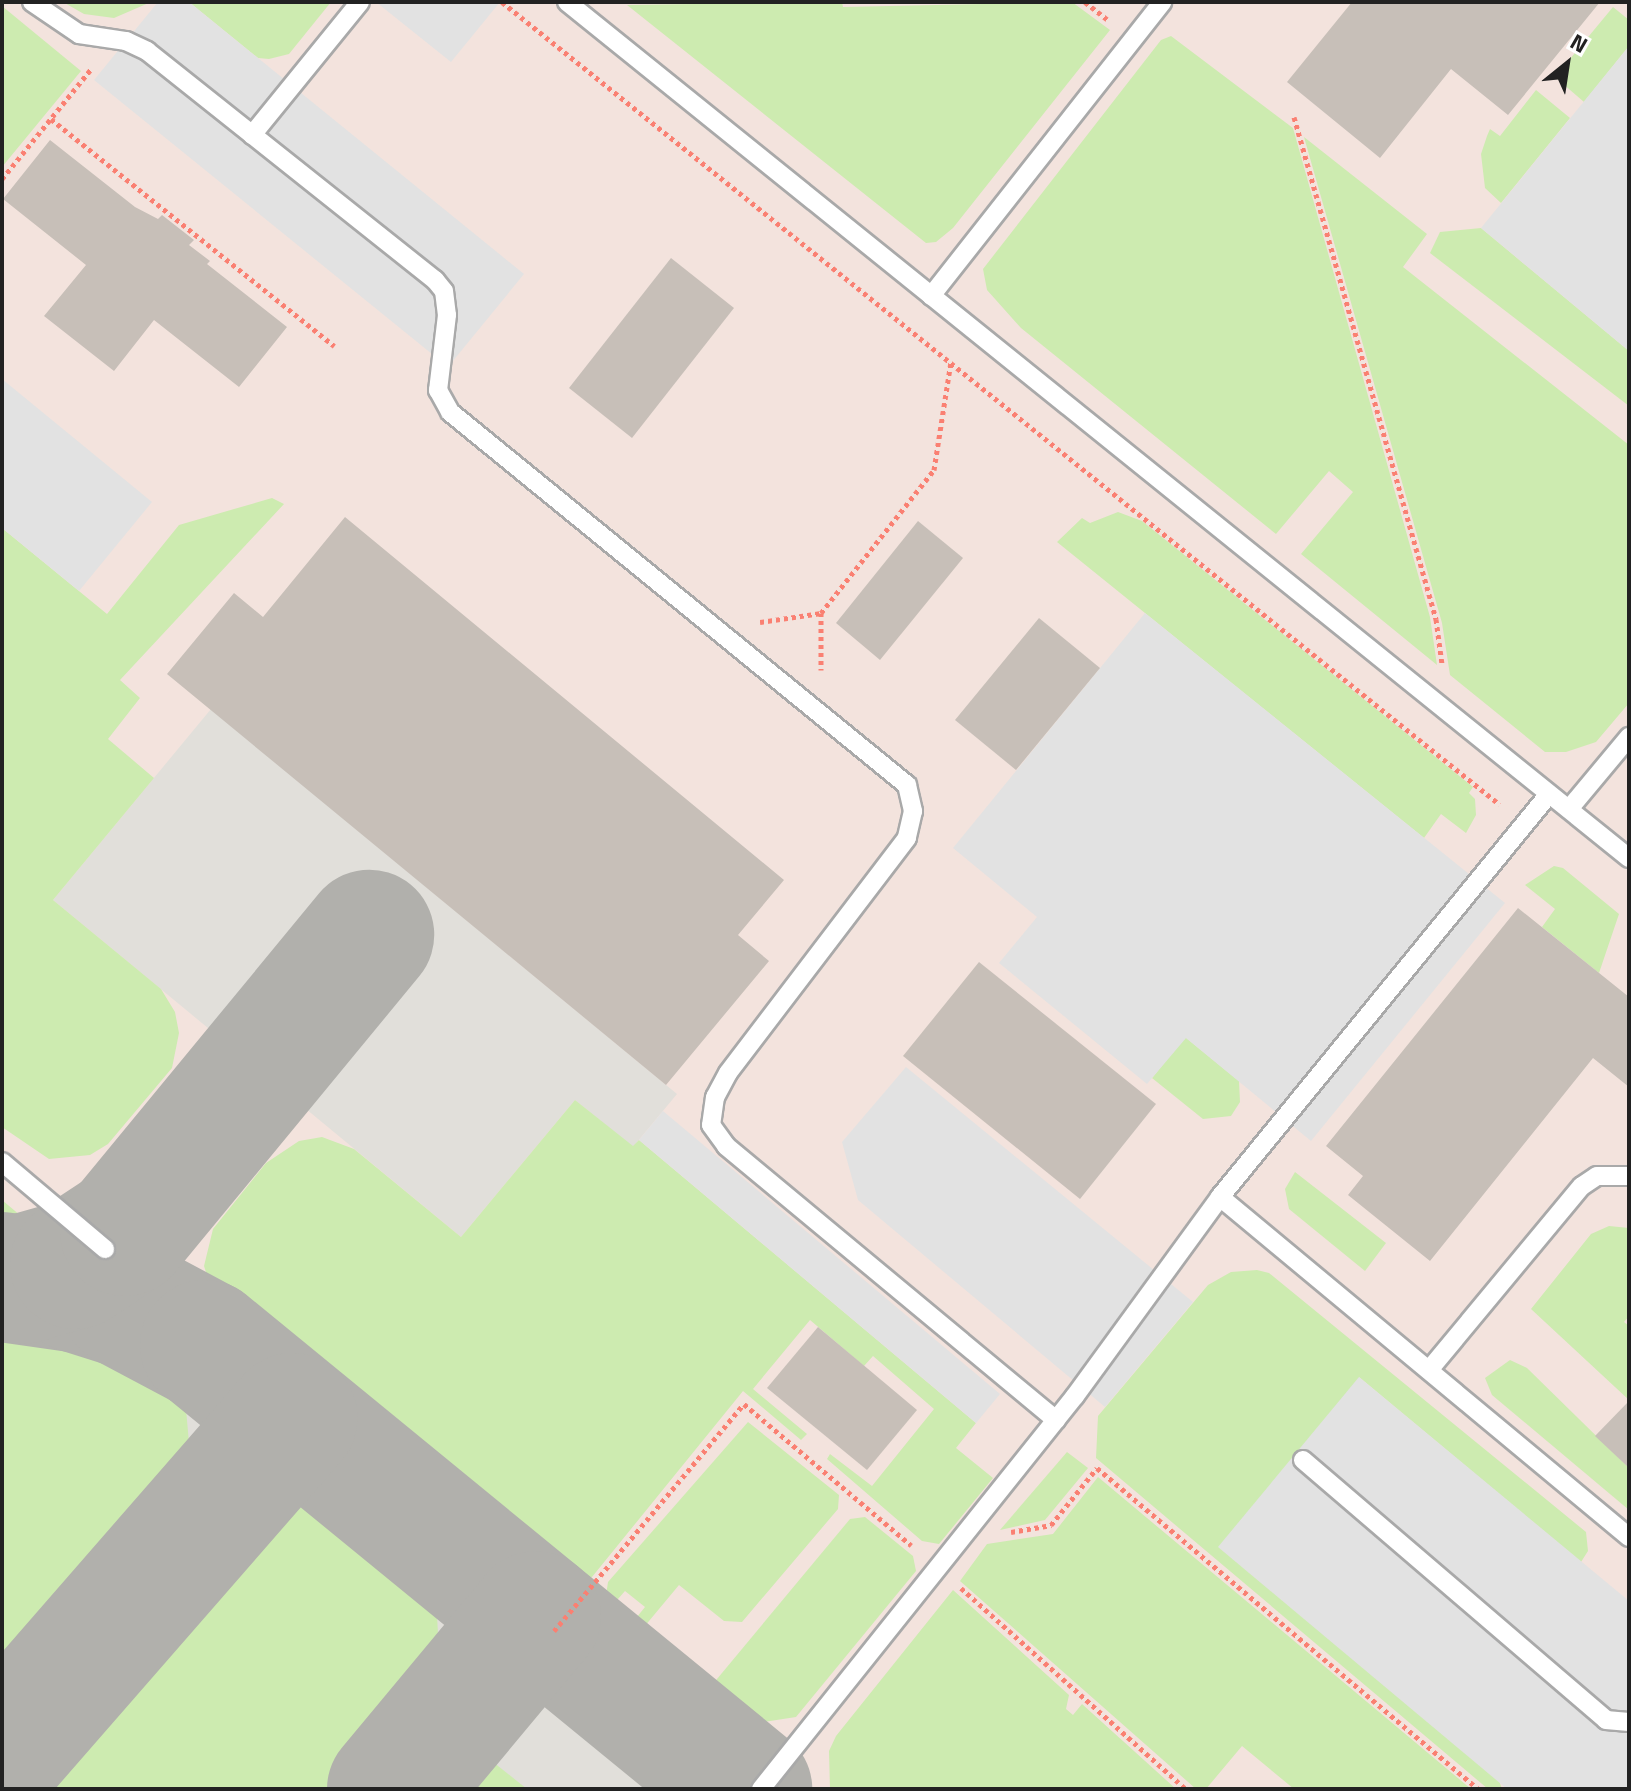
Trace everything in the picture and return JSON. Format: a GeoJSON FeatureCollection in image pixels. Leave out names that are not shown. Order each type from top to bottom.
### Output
{"type":"FeatureCollection","features":[{"type":"Feature","properties":{"kind":"lane"},"geometry":{"type":"LineString","coordinates":[[32,2],[79,34],[116,40],[147,51],[444,291],[447,315],[438,390],[450,412],[907,785],[913,824],[901,848],[728,1073],[715,1097],[711,1125],[726,1146],[1056,1420]]}},
{"type":"Feature","properties":{"kind":"lane"},"geometry":{"type":"LineString","coordinates":[[252,135],[360,2]]}},
{"type":"Feature","properties":{"kind":"lane"},"geometry":{"type":"LineString","coordinates":[[567,2],[1629,858]]}},
{"type":"Feature","properties":{"kind":"lane"},"geometry":{"type":"LineString","coordinates":[[931,296],[1162,2]]}},
{"type":"Feature","properties":{"kind":"lane"},"geometry":{"type":"LineString","coordinates":[[1569,809],[1629,737]]}},
{"type":"Feature","properties":{"kind":"lane"},"geometry":{"type":"LineString","coordinates":[[761,1789],[1056,1420],[1220,1197],[1549,794]]}},
{"type":"Feature","properties":{"kind":"lane"},"geometry":{"type":"LineString","coordinates":[[2,1162],[105,1249]]}},
{"type":"Feature","properties":{"kind":"lane"},"geometry":{"type":"LineString","coordinates":[[1429,1370],[1582,1186],[1597,1176],[1629,1176]]}},
{"type":"Feature","properties":{"kind":"lane"},"geometry":{"type":"LineString","coordinates":[[1220,1197],[1629,1537]]}},
{"type":"Feature","properties":{"kind":"lane"},"geometry":{"type":"LineString","coordinates":[[1303,1460],[1606,1720],[1629,1722]]}},
{"type":"Feature","properties":{"kind":"path"},"geometry":{"type":"LineString","coordinates":[[502,2],[1524,824]]}},
{"type":"Feature","properties":{"kind":"path"},"geometry":{"type":"LineString","coordinates":[[2,179],[116,40]]}},
{"type":"Feature","properties":{"kind":"path"},"geometry":{"type":"LineString","coordinates":[[1294,117],[1436,619],[1448,713]]}},
{"type":"Feature","properties":{"kind":"path"},"geometry":{"type":"LineString","coordinates":[[51,119],[334,346]]}},
{"type":"Feature","properties":{"kind":"path"},"geometry":{"type":"LineString","coordinates":[[821,715],[821,613],[934,470],[951,362]]}},
{"type":"Feature","properties":{"kind":"path"},"geometry":{"type":"LineString","coordinates":[[716,629],[821,613]]}},
{"type":"Feature","properties":{"kind":"path"},"geometry":{"type":"LineString","coordinates":[[554,1631],[744,1404],[938,1568],[1186,1789]]}},
{"type":"Feature","properties":{"kind":"path"},"geometry":{"type":"LineString","coordinates":[[959,1541],[1051,1525],[1097,1468],[1478,1789]]}},
{"type":"Feature","properties":{"kind":"shaded area"},"geometry":{"type":"Polygon","coordinates":[[[2,2],[1629,2],[1629,1789],[815,1789],[99,1206],[39,1240],[2,1236],[2,2]]]}},
{"type":"Feature","properties":{"kind":"shaded area"},"geometry":{"type":"Polygon","coordinates":[[[158,2],[189,2],[524,274],[448,367],[94,80],[158,2]]]}},
{"type":"Feature","properties":{"kind":"shaded area"},"geometry":{"type":"Polygon","coordinates":[[[376,2],[500,2],[451,62],[376,2]]]}},
{"type":"Feature","properties":{"kind":"shaded area"},"geometry":{"type":"Polygon","coordinates":[[[1629,46],[1629,351],[1481,228],[1629,46]]]}},
{"type":"Feature","properties":{"kind":"shaded area"},"geometry":{"type":"Polygon","coordinates":[[[2,379],[152,502],[79,591],[2,528],[2,379]]]}},
{"type":"Feature","properties":{"kind":"shaded area"},"geometry":{"type":"Polygon","coordinates":[[[1145,613],[1505,903],[1311,1141],[1186,1038],[1147,1084],[999,963],[1037,917],[953,848],[1145,613]]]}},
{"type":"Feature","properties":{"kind":"shaded area"},"geometry":{"type":"Polygon","coordinates":[[[211,709],[677,1094],[633,1147],[575,1100],[461,1237],[53,900],[211,709]]]}},
{"type":"Feature","properties":{"kind":"shaded area"},"geometry":{"type":"Polygon","coordinates":[[[906,1067],[1193,1302],[1105,1407],[858,1200],[842,1142],[906,1067]]]}},
{"type":"Feature","properties":{"kind":"shaded area"},"geometry":{"type":"Polygon","coordinates":[[[663,1111],[1000,1394],[976,1423],[639,1140],[663,1111]]]}},
{"type":"Feature","properties":{"kind":"shaded area"},"geometry":{"type":"Polygon","coordinates":[[[99,1205],[815,1789],[2,1789],[2,1236],[39,1240],[99,1205]]]}},
{"type":"Feature","properties":{"kind":"shaded area"},"geometry":{"type":"Polygon","coordinates":[[[1359,1377],[1629,1601],[1629,1789],[1507,1789],[1218,1547],[1359,1377]]]}},
{"type":"Feature","properties":{"kind":"green space"},"geometry":{"type":"Polygon","coordinates":[[[63,2],[151,2],[114,18],[84,14],[63,2]]]}},
{"type":"Feature","properties":{"kind":"green space"},"geometry":{"type":"Polygon","coordinates":[[[189,2],[331,2],[289,54],[269,59],[258,58],[189,2]]]}},
{"type":"Feature","properties":{"kind":"green space"},"geometry":{"type":"Polygon","coordinates":[[[842,2],[843,7],[1072,2],[1110,30],[953,228],[936,242],[926,243],[627,5],[842,2]]]}},
{"type":"Feature","properties":{"kind":"green space"},"geometry":{"type":"Polygon","coordinates":[[[2,6],[81,71],[2,167],[2,6]]]}},
{"type":"Feature","properties":{"kind":"green space"},"geometry":{"type":"Polygon","coordinates":[[[1613,7],[1629,20],[1629,46],[1584,102],[1555,77],[1613,7]]]}},
{"type":"Feature","properties":{"kind":"green space"},"geometry":{"type":"Polygon","coordinates":[[[1171,36],[1293,128],[1430,617],[1437,665],[1301,554],[1353,492],[1329,471],[1276,534],[1021,328],[987,290],[983,269],[1161,40],[1171,36]]]}},
{"type":"Feature","properties":{"kind":"green space"},"geometry":{"type":"Polygon","coordinates":[[[1536,90],[1570,118],[1501,203],[1485,188],[1481,154],[1490,129],[1500,136],[1536,90]]]}},
{"type":"Feature","properties":{"kind":"green space"},"geometry":{"type":"Polygon","coordinates":[[[1304,137],[1427,234],[1403,267],[1629,445],[1629,703],[1596,742],[1566,752],[1545,752],[1450,675],[1442,623],[1304,137]]]}},
{"type":"Feature","properties":{"kind":"green space"},"geometry":{"type":"Polygon","coordinates":[[[1481,228],[1629,351],[1629,406],[1430,253],[1440,232],[1481,228]]]}},
{"type":"Feature","properties":{"kind":"green space"},"geometry":{"type":"Polygon","coordinates":[[[272,498],[284,504],[120,680],[140,698],[108,739],[154,778],[53,900],[161,989],[175,1012],[179,1033],[172,1068],[108,1144],[90,1155],[49,1159],[2,1127],[2,528],[107,614],[179,525],[272,498]]]}},
{"type":"Feature","properties":{"kind":"green space"},"geometry":{"type":"Polygon","coordinates":[[[1118,512],[1142,521],[1473,787],[1469,793],[1475,799],[1476,815],[1466,833],[1441,814],[1424,838],[1057,542],[1082,518],[1090,523],[1118,512]]]}},
{"type":"Feature","properties":{"kind":"green space"},"geometry":{"type":"Polygon","coordinates":[[[1554,866],[1563,868],[1619,914],[1599,973],[1542,927],[1555,909],[1525,885],[1554,866]]]}},
{"type":"Feature","properties":{"kind":"green space"},"geometry":{"type":"Polygon","coordinates":[[[1185,1037],[1239,1081],[1240,1102],[1231,1116],[1203,1119],[1152,1078],[1185,1037]]]}},
{"type":"Feature","properties":{"kind":"green space"},"geometry":{"type":"Polygon","coordinates":[[[575,1100],[633,1146],[639,1140],[976,1423],[956,1448],[993,1478],[939,1544],[922,1541],[827,1459],[830,1454],[872,1486],[934,1409],[873,1356],[864,1366],[810,1320],[753,1389],[807,1434],[801,1440],[743,1391],[592,1577],[584,1584],[565,1585],[215,1300],[204,1266],[213,1229],[266,1163],[299,1141],[322,1137],[354,1149],[461,1237],[575,1100]]]}},
{"type":"Feature","properties":{"kind":"green space"},"geometry":{"type":"Polygon","coordinates":[[[1295,1172],[1386,1243],[1365,1271],[1289,1209],[1285,1189],[1295,1172]]]}},
{"type":"Feature","properties":{"kind":"green space"},"geometry":{"type":"Polygon","coordinates":[[[2,1200],[46,1237],[2,1236],[2,1200]]]}},
{"type":"Feature","properties":{"kind":"green space"},"geometry":{"type":"Polygon","coordinates":[[[1609,1226],[1629,1228],[1629,1316],[1624,1322],[1629,1326],[1629,1400],[1531,1309],[1591,1234],[1609,1226]]]}},
{"type":"Feature","properties":{"kind":"green space"},"geometry":{"type":"Polygon","coordinates":[[[1257,1270],[1269,1273],[1586,1532],[1588,1551],[1581,1562],[1359,1377],[1502,1789],[1488,1789],[1096,1458],[1098,1416],[1208,1285],[1231,1272],[1257,1270]]]}},
{"type":"Feature","properties":{"kind":"green space"},"geometry":{"type":"Polygon","coordinates":[[[2,1325],[83,1335],[152,1364],[184,1387],[191,1465],[2,1695],[2,1325]]]}},
{"type":"Feature","properties":{"kind":"green space"},"geometry":{"type":"Polygon","coordinates":[[[1510,1360],[1527,1368],[1629,1468],[1629,1510],[1492,1395],[1485,1378],[1510,1360]]]}},
{"type":"Feature","properties":{"kind":"green space"},"geometry":{"type":"Polygon","coordinates":[[[748,1422],[839,1495],[838,1509],[742,1622],[724,1621],[679,1585],[639,1633],[624,1633],[645,1607],[625,1591],[603,1616],[608,1582],[748,1422]]]}},
{"type":"Feature","properties":{"kind":"green space"},"geometry":{"type":"Polygon","coordinates":[[[1067,1452],[1088,1468],[1045,1520],[1000,1530],[1067,1452]]]}},
{"type":"Feature","properties":{"kind":"green space"},"geometry":{"type":"Polygon","coordinates":[[[1098,1477],[1471,1789],[1294,1789],[1242,1746],[1206,1789],[1196,1789],[960,1581],[987,1544],[1053,1534],[1098,1477]]]}},
{"type":"Feature","properties":{"kind":"green space"},"geometry":{"type":"Polygon","coordinates":[[[322,1503],[436,1596],[440,1672],[342,1789],[48,1789],[44,1755],[247,1511],[322,1503]]]}},
{"type":"Feature","properties":{"kind":"green space"},"geometry":{"type":"Polygon","coordinates":[[[865,1517],[913,1556],[916,1571],[796,1717],[737,1726],[708,1701],[712,1685],[850,1519],[865,1517]]]}},
{"type":"Feature","properties":{"kind":"green space"},"geometry":{"type":"Polygon","coordinates":[[[953,1590],[1069,1695],[1066,1709],[1073,1715],[1082,1704],[1176,1789],[830,1789],[829,1751],[836,1736],[953,1590]]]}},
{"type":"Feature","properties":{"kind":"green space"},"geometry":{"type":"Polygon","coordinates":[[[473,1746],[527,1789],[436,1789],[473,1746]]]}},
{"type":"Feature","properties":{"kind":"building"},"geometry":{"type":"Polygon","coordinates":[[[1352,2],[1600,2],[1508,115],[1451,69],[1380,158],[1287,82],[1352,2]]]}},
{"type":"Feature","properties":{"kind":"building"},"geometry":{"type":"Polygon","coordinates":[[[50,140],[135,207],[158,219],[162,215],[194,240],[189,245],[210,261],[207,264],[287,327],[239,387],[154,320],[114,371],[44,316],[86,265],[3,199],[50,140]]]}},
{"type":"Feature","properties":{"kind":"building"},"geometry":{"type":"Polygon","coordinates":[[[671,258],[734,308],[632,438],[569,388],[671,258]]]}},
{"type":"Feature","properties":{"kind":"building"},"geometry":{"type":"Polygon","coordinates":[[[345,517],[784,880],[738,935],[769,961],[666,1085],[167,674],[234,593],[263,617],[345,517]]]}},
{"type":"Feature","properties":{"kind":"building"},"geometry":{"type":"Polygon","coordinates":[[[918,521],[963,558],[880,660],[836,623],[918,521]]]}},
{"type":"Feature","properties":{"kind":"building"},"geometry":{"type":"Polygon","coordinates":[[[1039,618],[1100,668],[1016,770],[955,720],[1039,618]]]}},
{"type":"Feature","properties":{"kind":"building"},"geometry":{"type":"Polygon","coordinates":[[[1518,908],[1629,997],[1629,1087],[1593,1058],[1430,1261],[1348,1195],[1363,1176],[1326,1146],[1518,908]]]}},
{"type":"Feature","properties":{"kind":"building"},"geometry":{"type":"Polygon","coordinates":[[[979,962],[1156,1104],[1080,1199],[903,1056],[979,962]]]}},
{"type":"Feature","properties":{"kind":"building"},"geometry":{"type":"Polygon","coordinates":[[[818,1327],[917,1410],[867,1470],[767,1388],[818,1327]]]}},
{"type":"Feature","properties":{"kind":"building"},"geometry":{"type":"Polygon","coordinates":[[[1629,1401],[1629,1468],[1595,1436],[1629,1401]]]}},
{"type":"Feature","properties":{"kind":"taxiway"},"geometry":{"type":"LineString","coordinates":[[22,1279],[75,1264],[125,1231],[369,935]]}},
{"type":"Feature","properties":{"kind":"taxiway"},"geometry":{"type":"LineString","coordinates":[[2,1277],[79,1288],[126,1303],[205,1345],[747,1789]]}},
{"type":"Feature","properties":{"kind":"taxiway"},"geometry":{"type":"LineString","coordinates":[[2,1751],[293,1418]]}},
{"type":"Feature","properties":{"kind":"taxiway"},"geometry":{"type":"LineString","coordinates":[[392,1789],[536,1616]]}}]}
